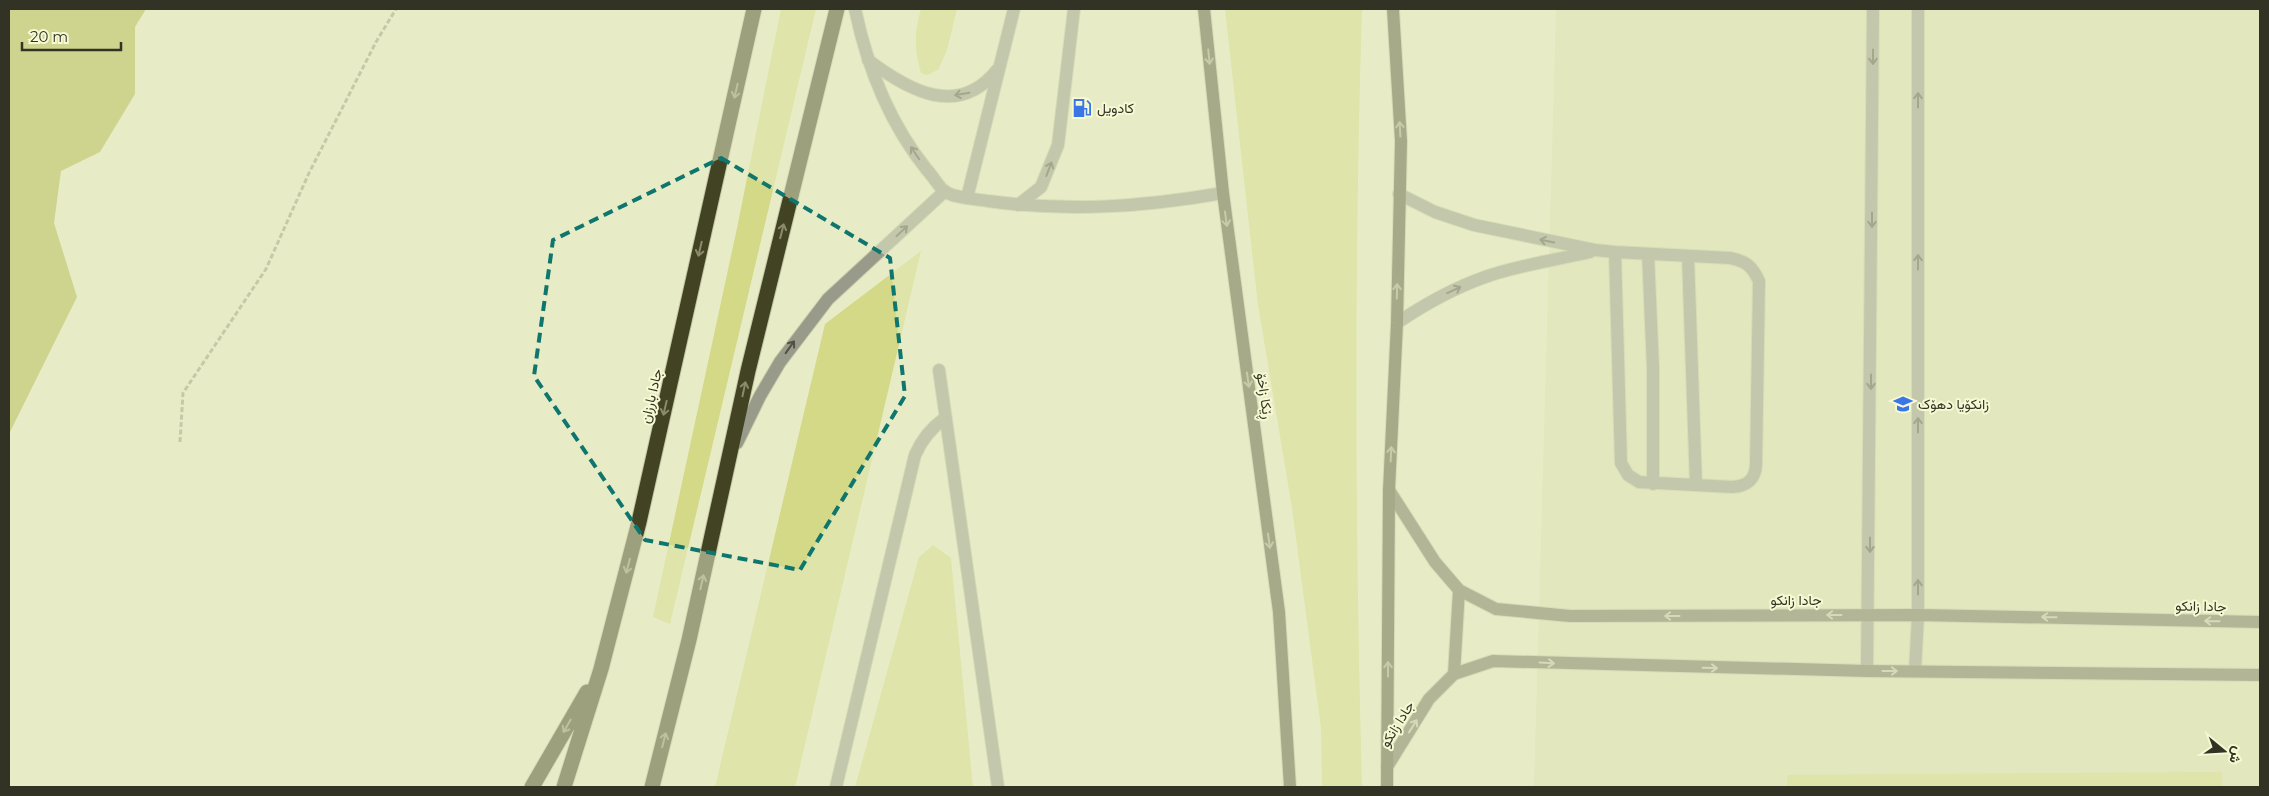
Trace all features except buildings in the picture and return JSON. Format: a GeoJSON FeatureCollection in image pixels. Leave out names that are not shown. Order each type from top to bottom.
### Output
{"type":"FeatureCollection","features":[{"type":"Feature","properties":{"kind":"highway"},"geometry":{"type":"LineString","coordinates":[[741,66],[743,9]]}},
{"type":"Feature","properties":{"kind":"highway","name":"جادا بارزان"},"geometry":{"type":"LineString","coordinates":[[564,787],[601,669],[639,522],[754,9]]}},
{"type":"Feature","properties":{"kind":"highway"},"geometry":{"type":"LineString","coordinates":[[652,787],[689,640],[750,362],[837,9]]}},
{"type":"Feature","properties":{"kind":"highway"},"geometry":{"type":"LineString","coordinates":[[532,787],[601,669]]}},
{"type":"Feature","properties":{"kind":"main road","name":"ڕێکا زاخۆ"},"geometry":{"type":"LineString","coordinates":[[1204,9],[1223,193],[1279,612],[1290,787]]}},
{"type":"Feature","properties":{"kind":"main road"},"geometry":{"type":"LineString","coordinates":[[1387,787],[1389,490],[1397,323],[1400,141],[1393,9]]}},
{"type":"Feature","properties":{"kind":"street"},"geometry":{"type":"LineString","coordinates":[[855,9],[868,60],[885,102],[902,134],[922,164],[945,192],[967,198],[1018,205],[1069,208],[1121,207],[1172,202],[1223,193]]}},
{"type":"Feature","properties":{"kind":"street"},"geometry":{"type":"LineString","coordinates":[[967,198],[1014,9]]}},
{"type":"Feature","properties":{"kind":"street"},"geometry":{"type":"LineString","coordinates":[[1018,205],[1042,187],[1058,144],[1074,9]]}},
{"type":"Feature","properties":{"kind":"street"},"geometry":{"type":"LineString","coordinates":[[1867,671],[1873,9]]}},
{"type":"Feature","properties":{"kind":"street"},"geometry":{"type":"LineString","coordinates":[[1915,671],[1918,615],[1918,9]]}},
{"type":"Feature","properties":{"kind":"street"},"geometry":{"type":"LineString","coordinates":[[868,60],[906,86],[932,95],[969,93],[987,82],[1000,66]]}},
{"type":"Feature","properties":{"kind":"street"},"geometry":{"type":"LineString","coordinates":[[727,468],[742,431],[780,362],[828,298],[945,192]]}},
{"type":"Feature","properties":{"kind":"street"},"geometry":{"type":"LineString","coordinates":[[1399,194],[1435,212],[1474,226],[1595,250],[1743,261],[1754,269],[1759,281],[1755,474],[1750,482],[1741,486],[1653,484],[1640,482],[1628,475],[1621,463],[1615,252]]}},
{"type":"Feature","properties":{"kind":"street"},"geometry":{"type":"LineString","coordinates":[[1397,323],[1425,305],[1486,277],[1514,268],[1595,250]]}},
{"type":"Feature","properties":{"kind":"street"},"geometry":{"type":"LineString","coordinates":[[1648,254],[1653,368],[1653,484]]}},
{"type":"Feature","properties":{"kind":"street"},"geometry":{"type":"LineString","coordinates":[[1688,256],[1696,485]]}},
{"type":"Feature","properties":{"kind":"street"},"geometry":{"type":"LineString","coordinates":[[939,370],[998,787]]}},
{"type":"Feature","properties":{"kind":"street"},"geometry":{"type":"LineString","coordinates":[[836,787],[915,455],[921,442],[932,428],[945,418]]}},
{"type":"Feature","properties":{"kind":"street","name":"جادا زانکو"},"geometry":{"type":"LineString","coordinates":[[1389,490],[1435,562],[1459,590],[1496,609],[1570,616],[1918,615],[2260,622]]}},
{"type":"Feature","properties":{"kind":"street"},"geometry":{"type":"LineString","coordinates":[[1454,674],[1459,590]]}},
{"type":"Feature","properties":{"kind":"street","name":"جادا زانکو"},"geometry":{"type":"LineString","coordinates":[[1387,767],[1429,699],[1454,674],[1493,661],[1867,671],[2260,675]]}},
{"type":"Feature","properties":{"kind":"path"},"geometry":{"type":"LineString","coordinates":[[180,442],[183,393],[266,269],[308,173],[376,42],[396,9]]}},
{"type":"Feature","properties":{"kind":"highlighted area"},"geometry":{"type":"Polygon","coordinates":[[[721,158],[890,258],[905,396],[800,570],[645,540],[534,376],[553,240],[721,158]]]}},
{"type":"Feature","properties":{"kind":"shaded area","name":"زانکۆیا دهۆک"},"geometry":{"type":"Polygon","coordinates":[[[1556,9],[2260,9],[2260,787],[1534,787],[1556,9]]]}},
{"type":"Feature","properties":{"kind":"green space"},"geometry":{"type":"Polygon","coordinates":[[[9,9],[146,9],[135,27],[135,94],[100,152],[61,171],[54,223],[77,297],[9,434],[9,9]]]}},
{"type":"Feature","properties":{"kind":"green space"},"geometry":{"type":"Polygon","coordinates":[[[781,9],[816,9],[670,624],[653,617],[737,228],[781,9]]]}},
{"type":"Feature","properties":{"kind":"green space"},"geometry":{"type":"Polygon","coordinates":[[[921,9],[957,9],[947,50],[938,70],[927,75],[921,73],[916,48],[916,33],[921,9]]]}},
{"type":"Feature","properties":{"kind":"green space"},"geometry":{"type":"Polygon","coordinates":[[[1225,9],[1362,9],[1359,106],[1356,398],[1362,787],[1322,787],[1321,728],[1292,508],[1258,305],[1225,9]]]}},
{"type":"Feature","properties":{"kind":"green space"},"geometry":{"type":"Polygon","coordinates":[[[921,251],[795,787],[715,787],[825,324],[921,251]]]}},
{"type":"Feature","properties":{"kind":"green space"},"geometry":{"type":"Polygon","coordinates":[[[933,545],[951,558],[973,787],[855,787],[919,557],[933,545]]]}},
{"type":"Feature","properties":{"kind":"green space"},"geometry":{"type":"Polygon","coordinates":[[[2222,772],[2222,787],[1787,787],[1787,775],[2222,772]]]}},
{"type":"Feature","properties":{"kind":"place","name":"كادويل"},"geometry":{"type":"Point","coordinates":[1082,108]}},
{"type":"Feature","properties":{"kind":"place","name":"زانکۆیا دهۆک"},"geometry":{"type":"Point","coordinates":[1903,404]}}]}
